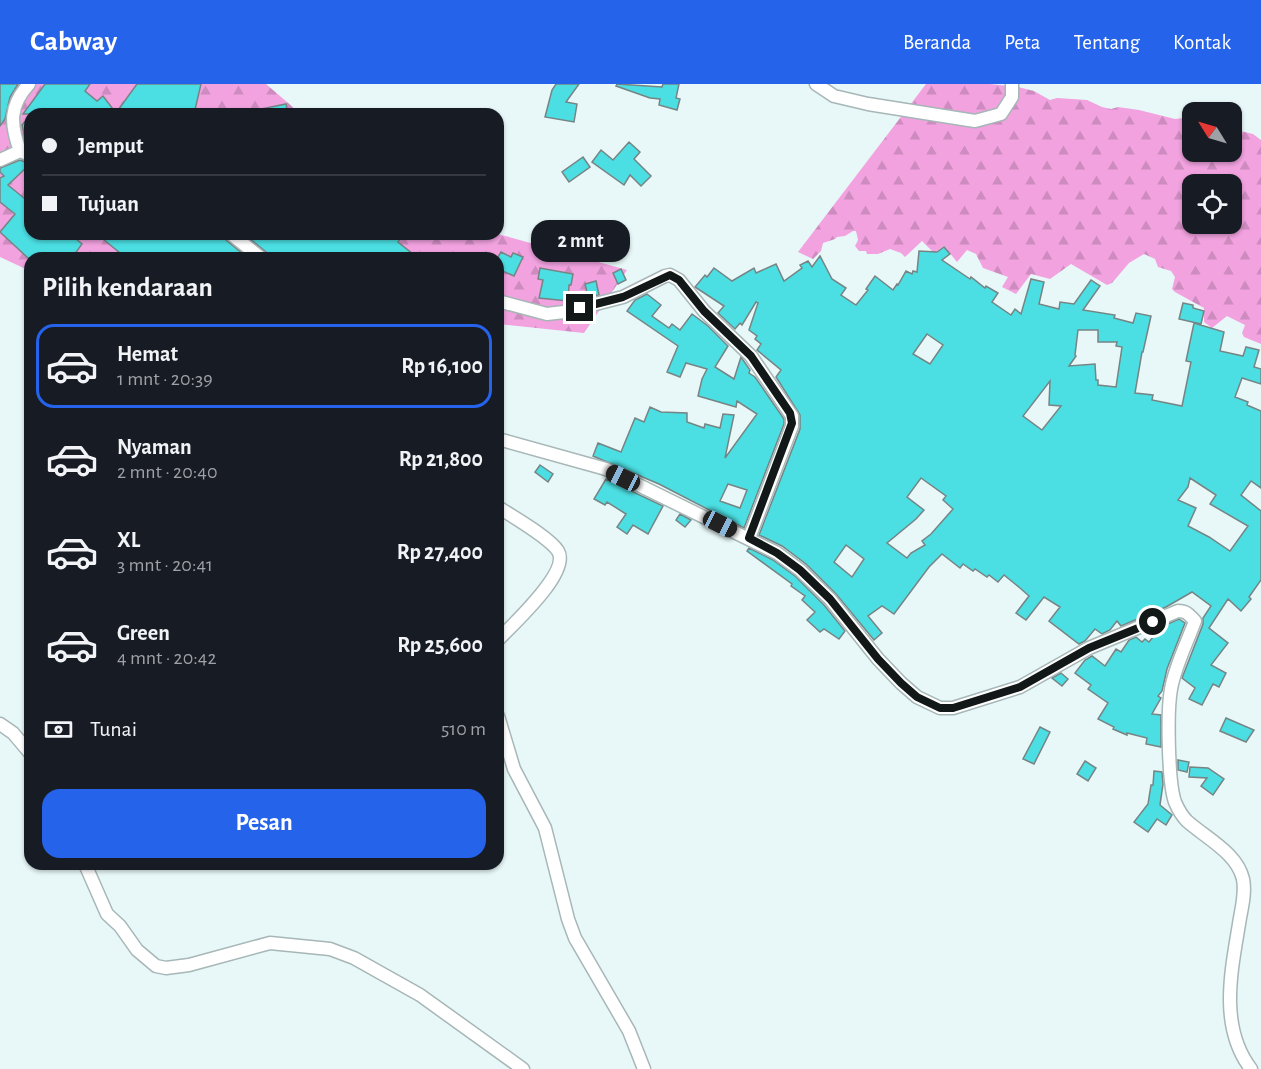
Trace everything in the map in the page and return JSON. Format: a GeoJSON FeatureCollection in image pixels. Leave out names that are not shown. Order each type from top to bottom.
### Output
{"type":"FeatureCollection","features":[{"type":"Feature","properties":{"kind":"street"},"geometry":{"type":"LineString","coordinates":[[24,151],[13,131],[14,112],[18,96],[29,84]]}},
{"type":"Feature","properties":{"kind":"street"},"geometry":{"type":"LineString","coordinates":[[816,84],[834,96],[867,104],[975,121],[1001,114],[1012,97],[1012,84]]}},
{"type":"Feature","properties":{"kind":"street"},"geometry":{"type":"LineString","coordinates":[[0,160],[24,153]]}},
{"type":"Feature","properties":{"kind":"street"},"geometry":{"type":"LineString","coordinates":[[238,240],[254,252]]}},
{"type":"Feature","properties":{"kind":"street"},"geometry":{"type":"LineString","coordinates":[[504,303],[538,312],[555,313],[623,297],[670,275],[679,280],[704,311],[751,356],[792,416],[792,426],[749,538]]}},
{"type":"Feature","properties":{"kind":"street"},"geometry":{"type":"LineString","coordinates":[[504,441],[606,469],[777,553],[800,570],[830,599],[878,659],[901,683],[917,697],[940,708],[953,708],[1020,687],[1089,648],[1178,611],[1189,614],[1195,621],[1171,689],[1172,787],[1174,801],[1186,820],[1231,858],[1243,879],[1243,899],[1231,971],[1231,1020],[1241,1053],[1251,1069]]}},
{"type":"Feature","properties":{"kind":"street"},"geometry":{"type":"LineString","coordinates":[[504,511],[548,541],[559,554],[561,561],[546,588],[504,634]]}},
{"type":"Feature","properties":{"kind":"street"},"geometry":{"type":"LineString","coordinates":[[0,724],[13,733],[24,746]]}},
{"type":"Feature","properties":{"kind":"street"},"geometry":{"type":"LineString","coordinates":[[504,736],[514,770],[545,828],[575,938],[630,1031],[644,1069]]}},
{"type":"Feature","properties":{"kind":"street"},"geometry":{"type":"LineString","coordinates":[[88,870],[108,914],[120,926],[137,950],[156,966],[166,968],[189,965],[270,943],[330,949],[354,958],[420,995],[523,1069]]}},
{"type":"Feature","properties":{"kind":"green space"},"geometry":{"type":"Polygon","coordinates":[[[0,84],[266,84],[294,108],[24,108],[24,240],[504,240],[504,236],[627,270],[584,333],[504,325],[504,252],[24,252],[24,268],[0,257],[0,84]]]}},
{"type":"Feature","properties":{"kind":"green space"},"geometry":{"type":"Polygon","coordinates":[[[926,84],[990,84],[1018,87],[1034,91],[1050,100],[1057,98],[1087,100],[1111,109],[1118,107],[1175,119],[1182,118],[1182,162],[1242,162],[1242,131],[1253,134],[1261,140],[1261,344],[1244,337],[1242,333],[1245,325],[1227,316],[1212,328],[1204,322],[1204,308],[1175,292],[1172,289],[1175,277],[1171,271],[1158,267],[1155,259],[1144,254],[1129,263],[1112,283],[1107,285],[1071,264],[1050,279],[1031,274],[1016,294],[1002,287],[1008,277],[983,268],[976,254],[967,250],[957,262],[944,246],[934,253],[922,241],[905,257],[890,249],[878,254],[867,254],[866,251],[859,251],[855,246],[858,240],[856,231],[853,231],[823,243],[821,251],[813,259],[798,252],[926,84]]]}},
{"type":"Feature","properties":{"kind":"building"},"geometry":{"type":"Polygon","coordinates":[[[0,84],[18,84],[10,97],[5,119],[0,126],[0,84]]]}},
{"type":"Feature","properties":{"kind":"building"},"geometry":{"type":"Polygon","coordinates":[[[45,84],[90,84],[85,91],[97,101],[103,96],[112,108],[27,108],[45,84]]]}},
{"type":"Feature","properties":{"kind":"building"},"geometry":{"type":"Polygon","coordinates":[[[137,84],[201,84],[195,108],[120,108],[137,84]]]}},
{"type":"Feature","properties":{"kind":"building"},"geometry":{"type":"Polygon","coordinates":[[[556,84],[579,84],[566,102],[577,104],[574,122],[545,117],[552,90],[556,84]]]}},
{"type":"Feature","properties":{"kind":"building"},"geometry":{"type":"Polygon","coordinates":[[[617,84],[662,87],[663,84],[679,84],[676,98],[680,99],[677,110],[659,105],[660,99],[650,98],[616,86],[617,84]]]}},
{"type":"Feature","properties":{"kind":"building"},"geometry":{"type":"Polygon","coordinates":[[[286,104],[287,108],[266,108],[286,104]]]}},
{"type":"Feature","properties":{"kind":"building"},"geometry":{"type":"Polygon","coordinates":[[[629,142],[640,152],[634,159],[651,176],[641,186],[630,175],[624,185],[592,162],[601,150],[613,160],[629,142]]]}},
{"type":"Feature","properties":{"kind":"building"},"geometry":{"type":"Polygon","coordinates":[[[583,157],[590,167],[569,182],[562,172],[583,157]]]}},
{"type":"Feature","properties":{"kind":"building"},"geometry":{"type":"Polygon","coordinates":[[[20,160],[24,162],[24,170],[8,185],[24,198],[24,240],[77,240],[82,244],[76,252],[24,252],[24,254],[0,232],[15,214],[0,202],[0,178],[4,176],[0,168],[20,160]]]}},
{"type":"Feature","properties":{"kind":"building"},"geometry":{"type":"Polygon","coordinates":[[[104,240],[226,240],[241,252],[119,252],[104,240]]]}},
{"type":"Feature","properties":{"kind":"building"},"geometry":{"type":"Polygon","coordinates":[[[251,240],[400,240],[398,242],[410,252],[266,252],[251,240]]]}},
{"type":"Feature","properties":{"kind":"building"},"geometry":{"type":"Polygon","coordinates":[[[944,247],[950,254],[942,260],[985,288],[986,286],[998,293],[992,302],[1011,315],[1015,309],[1021,314],[1031,279],[1044,282],[1039,304],[1059,309],[1060,302],[1074,304],[1091,280],[1100,286],[1083,310],[1115,315],[1114,318],[1133,323],[1136,313],[1151,316],[1135,393],[1153,395],[1152,400],[1182,406],[1191,362],[1186,361],[1194,323],[1224,332],[1220,351],[1243,356],[1246,347],[1259,350],[1254,367],[1261,369],[1261,384],[1242,378],[1235,397],[1261,411],[1261,488],[1251,481],[1241,495],[1261,511],[1261,580],[1249,597],[1251,599],[1241,611],[1228,599],[1209,628],[1228,643],[1211,665],[1226,673],[1219,687],[1213,684],[1202,705],[1189,699],[1195,688],[1182,678],[1203,624],[1203,618],[1211,606],[1192,592],[1166,607],[1121,626],[1117,621],[1110,630],[1102,634],[1095,629],[1085,641],[1079,644],[1049,621],[1060,607],[1044,597],[1026,620],[1016,613],[1029,596],[1004,575],[998,582],[989,575],[987,577],[963,564],[960,568],[942,554],[929,567],[894,614],[882,606],[868,616],[882,633],[874,640],[836,594],[806,564],[782,546],[759,535],[800,429],[800,415],[776,377],[781,370],[757,350],[761,344],[755,339],[757,336],[749,330],[758,303],[756,302],[742,325],[740,323],[735,329],[718,313],[724,306],[695,287],[714,268],[732,281],[754,268],[756,273],[776,264],[784,281],[802,268],[800,265],[808,261],[812,267],[820,256],[832,279],[846,288],[841,295],[856,305],[868,290],[866,289],[875,276],[893,290],[906,271],[912,274],[913,271],[917,272],[919,251],[937,252],[944,247]],[[1078,330],[1076,356],[1069,366],[1095,364],[1098,385],[1116,387],[1122,347],[1116,346],[1117,342],[1098,342],[1098,330],[1078,330]],[[927,334],[913,354],[930,364],[943,345],[927,334]],[[1050,381],[1023,416],[1042,430],[1061,406],[1049,405],[1050,381]],[[921,478],[907,497],[924,510],[887,543],[907,558],[925,545],[922,541],[953,509],[943,500],[946,496],[921,478]],[[1190,478],[1188,487],[1178,500],[1196,508],[1188,526],[1230,551],[1248,526],[1210,504],[1216,495],[1190,478]],[[846,545],[834,562],[852,577],[864,559],[846,545]]]}},
{"type":"Feature","properties":{"kind":"building"},"geometry":{"type":"Polygon","coordinates":[[[513,253],[523,257],[514,276],[504,272],[504,254],[511,257],[513,253]]]}},
{"type":"Feature","properties":{"kind":"building"},"geometry":{"type":"Polygon","coordinates":[[[540,268],[573,274],[571,285],[569,285],[568,301],[539,298],[543,280],[538,279],[540,268]]]}},
{"type":"Feature","properties":{"kind":"building"},"geometry":{"type":"Polygon","coordinates":[[[621,269],[626,280],[618,284],[613,273],[621,269]]]}},
{"type":"Feature","properties":{"kind":"building"},"geometry":{"type":"Polygon","coordinates":[[[596,281],[599,295],[588,297],[585,284],[596,281]]]}},
{"type":"Feature","properties":{"kind":"building"},"geometry":{"type":"Polygon","coordinates":[[[647,294],[661,305],[652,316],[669,328],[672,324],[680,330],[692,314],[708,326],[728,346],[715,367],[734,379],[741,357],[750,370],[749,373],[755,377],[784,419],[744,528],[659,484],[593,456],[598,443],[621,452],[635,418],[644,422],[650,407],[661,412],[687,413],[687,422],[704,428],[705,424],[720,428],[723,414],[734,415],[725,458],[757,414],[737,401],[736,407],[698,396],[707,369],[686,363],[680,377],[667,372],[678,346],[627,311],[635,300],[647,294]],[[728,484],[720,501],[740,508],[747,490],[728,484]]]}},
{"type":"Feature","properties":{"kind":"building"},"geometry":{"type":"Polygon","coordinates":[[[1183,303],[1204,311],[1201,324],[1179,319],[1183,303]]]}},
{"type":"Feature","properties":{"kind":"building"},"geometry":{"type":"Polygon","coordinates":[[[540,465],[553,474],[548,482],[535,472],[540,465]]]}},
{"type":"Feature","properties":{"kind":"building"},"geometry":{"type":"Polygon","coordinates":[[[606,479],[663,506],[648,534],[633,525],[627,534],[617,527],[626,514],[607,502],[605,505],[594,499],[606,479]]]}},
{"type":"Feature","properties":{"kind":"building"},"geometry":{"type":"Polygon","coordinates":[[[680,514],[691,520],[685,527],[676,520],[680,514]]]}},
{"type":"Feature","properties":{"kind":"building"},"geometry":{"type":"Polygon","coordinates":[[[749,548],[773,560],[795,576],[824,605],[845,631],[839,639],[824,629],[820,632],[807,620],[815,612],[802,600],[805,596],[747,551],[749,548]]]}},
{"type":"Feature","properties":{"kind":"building"},"geometry":{"type":"Polygon","coordinates":[[[1179,619],[1185,623],[1167,669],[1162,691],[1158,696],[1161,698],[1152,714],[1161,715],[1161,747],[1146,744],[1147,738],[1127,733],[1127,735],[1098,719],[1108,703],[1088,689],[1091,685],[1075,673],[1085,660],[1092,656],[1105,666],[1116,649],[1121,652],[1129,640],[1136,637],[1142,642],[1145,639],[1149,642],[1161,627],[1179,619]]]}},
{"type":"Feature","properties":{"kind":"building"},"geometry":{"type":"Polygon","coordinates":[[[1061,673],[1068,679],[1062,686],[1052,678],[1061,673]]]}},
{"type":"Feature","properties":{"kind":"building"},"geometry":{"type":"Polygon","coordinates":[[[1226,718],[1254,730],[1246,742],[1220,731],[1226,718]]]}},
{"type":"Feature","properties":{"kind":"building"},"geometry":{"type":"Polygon","coordinates":[[[1040,727],[1050,732],[1034,764],[1023,759],[1040,727]]]}},
{"type":"Feature","properties":{"kind":"building"},"geometry":{"type":"Polygon","coordinates":[[[1178,760],[1189,762],[1187,772],[1178,770],[1178,760]]]}},
{"type":"Feature","properties":{"kind":"building"},"geometry":{"type":"Polygon","coordinates":[[[1085,761],[1096,768],[1088,781],[1077,774],[1085,761]]]}},
{"type":"Feature","properties":{"kind":"building"},"geometry":{"type":"Polygon","coordinates":[[[1190,767],[1208,768],[1224,779],[1213,795],[1201,786],[1207,778],[1189,777],[1190,767]]]}},
{"type":"Feature","properties":{"kind":"building"},"geometry":{"type":"Polygon","coordinates":[[[1154,771],[1162,772],[1160,805],[1172,815],[1166,825],[1157,819],[1148,832],[1134,822],[1148,804],[1154,771]]]}},
{"type":"Feature","properties":{"kind":"route"},"geometry":{"type":"LineString","coordinates":[[580,308],[623,297],[670,275],[679,280],[704,311],[742,345],[792,416],[792,426],[749,538],[777,553],[800,570],[830,599],[878,659],[901,683],[917,697],[931,705],[953,708],[1020,687],[1089,648],[1153,622]]}}]}
